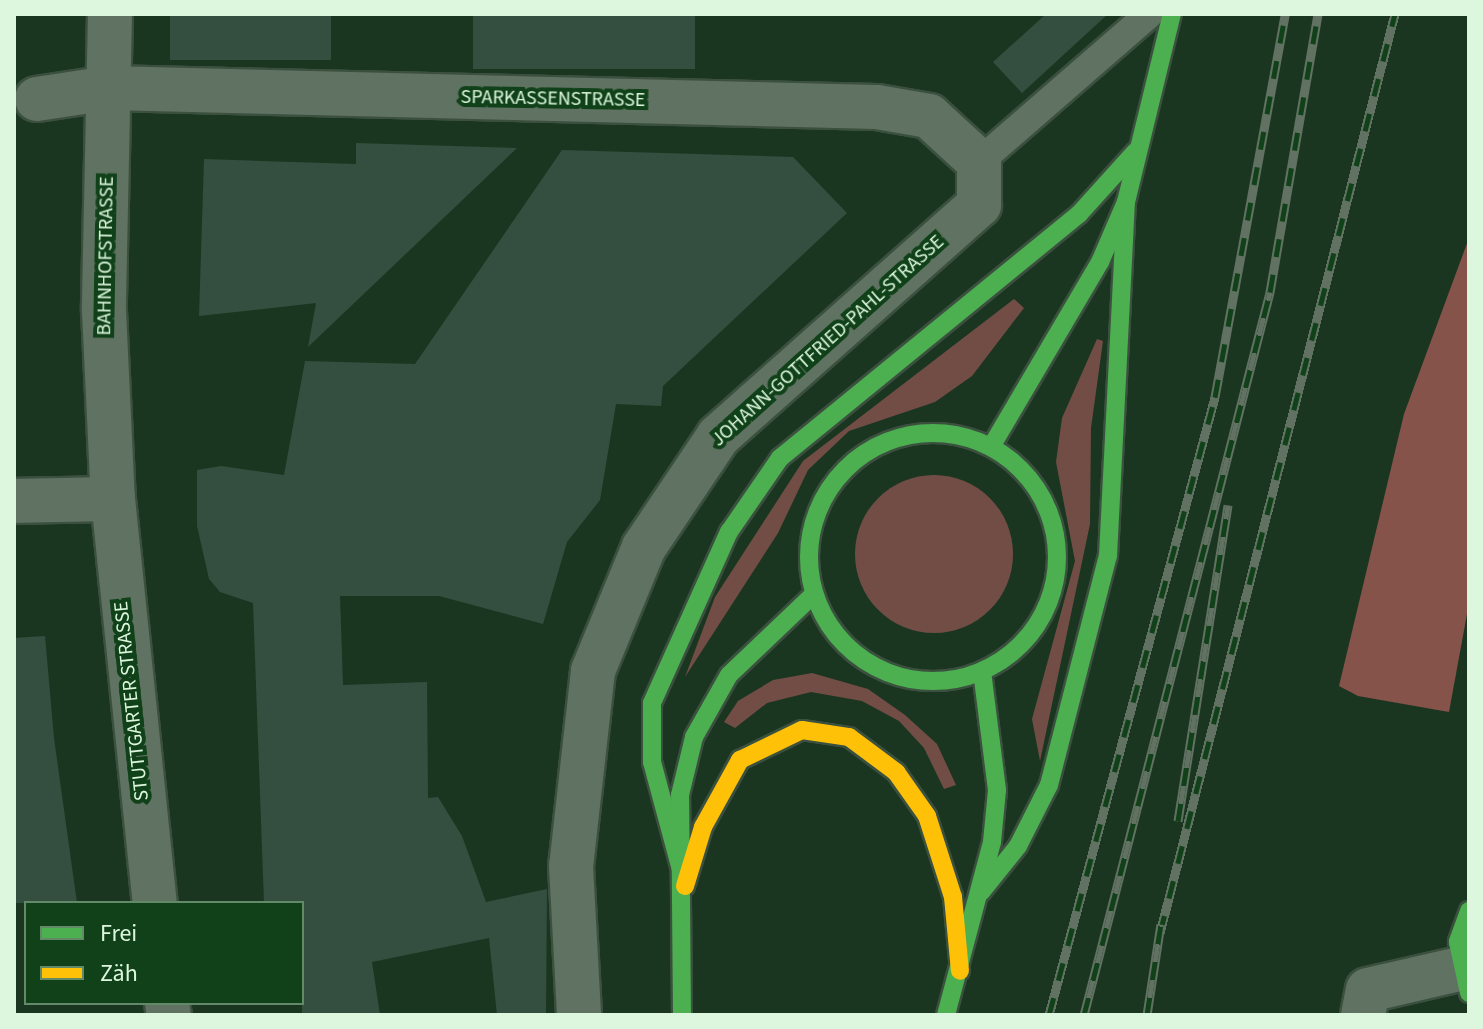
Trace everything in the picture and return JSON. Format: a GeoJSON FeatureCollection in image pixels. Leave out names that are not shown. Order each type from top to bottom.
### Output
{"type":"FeatureCollection","features":[{"type":"Feature","properties":{"kind":"main road"},"geometry":{"type":"LineString","coordinates":[[981,892],[1018,846],[1049,785],[1108,556],[1126,202],[1135,152],[1172,14]]}},
{"type":"Feature","properties":{"kind":"main road"},"geometry":{"type":"LineString","coordinates":[[681,870],[652,762],[652,703],[729,532],[780,458],[1015,269],[1135,152]]}},
{"type":"Feature","properties":{"kind":"main road"},"geometry":{"type":"LineString","coordinates":[[991,447],[1100,262],[1126,202]]}},
{"type":"Feature","properties":{"kind":"main road"},"geometry":{"type":"LineString","coordinates":[[928,432],[991,447],[1041,494],[1058,562],[1036,627],[982,672],[924,681],[868,664],[827,622],[814,594],[811,530],[841,472],[886,443],[928,432]]}},
{"type":"Feature","properties":{"kind":"main road"},"geometry":{"type":"LineString","coordinates":[[682,1015],[680,795],[694,737],[729,675],[814,594]]}},
{"type":"Feature","properties":{"kind":"main road"},"geometry":{"type":"LineString","coordinates":[[946,1015],[981,892],[997,790],[982,672]]}},
{"type":"Feature","properties":{"kind":"main road"},"geometry":{"type":"LineString","coordinates":[[681,899],[703,827],[740,760],[778,735],[826,730],[865,744],[913,791],[953,897],[960,971]]}},
{"type":"Feature","properties":{"kind":"main road"},"geometry":{"type":"LineString","coordinates":[[1464,981],[1458,942],[1469,911]]}},
{"type":"Feature","properties":{"kind":"street","name":"BAHNHOFSTRASSE"},"geometry":{"type":"LineString","coordinates":[[110,14],[104,311],[113,499]]}},
{"type":"Feature","properties":{"kind":"street","name":"SPARKASSENSTRASSE"},"geometry":{"type":"LineString","coordinates":[[37,99],[109,88],[877,107],[929,116],[979,162]]}},
{"type":"Feature","properties":{"kind":"street","name":"JOHANN-GOTTFRIED-PAHL-STRASSE"},"geometry":{"type":"LineString","coordinates":[[579,1015],[571,866],[593,671],[644,547],[718,437],[979,205],[979,162]]}},
{"type":"Feature","properties":{"kind":"street"},"geometry":{"type":"LineString","coordinates":[[14,501],[113,499]]}},
{"type":"Feature","properties":{"kind":"street","name":"STUTTGARTER STRASSE"},"geometry":{"type":"LineString","coordinates":[[113,499],[155,901]]}},
{"type":"Feature","properties":{"kind":"street"},"geometry":{"type":"LineString","coordinates":[[1363,1015],[1368,990],[1464,981]]}},
{"type":"Feature","properties":{"kind":"lane"},"geometry":{"type":"LineString","coordinates":[[979,162],[1149,14]]}},
{"type":"Feature","properties":{"kind":"shaded area"},"geometry":{"type":"Polygon","coordinates":[[[1469,238],[1469,603],[1449,712],[1358,696],[1339,686],[1404,414],[1469,238]]]}},
{"type":"Feature","properties":{"kind":"shaded area"},"geometry":{"type":"Polygon","coordinates":[[[1014,299],[1024,308],[972,376],[935,402],[849,431],[808,470],[778,533],[685,677],[715,597],[803,461],[1014,299]]]}},
{"type":"Feature","properties":{"kind":"shaded area"},"geometry":{"type":"Polygon","coordinates":[[[1097,339],[1103,341],[1091,428],[1090,524],[1040,761],[1032,719],[1075,561],[1056,462],[1062,418],[1097,339]]]}},
{"type":"Feature","properties":{"kind":"shaded area"},"geometry":{"type":"Polygon","coordinates":[[[934,475],[964,481],[990,498],[1007,524],[1013,554],[1007,584],[990,610],[964,627],[934,633],[904,627],[878,610],[861,584],[855,554],[861,524],[878,498],[904,481],[934,475]]]}},
{"type":"Feature","properties":{"kind":"shaded area"},"geometry":{"type":"Polygon","coordinates":[[[812,673],[868,689],[905,715],[937,744],[956,785],[944,789],[924,748],[899,721],[862,701],[811,692],[767,703],[735,728],[724,722],[738,701],[773,680],[812,673]]]}},
{"type":"Feature","properties":{"kind":"building"},"geometry":{"type":"Polygon","coordinates":[[[170,14],[331,14],[331,60],[170,60],[170,14]]]}},
{"type":"Feature","properties":{"kind":"building"},"geometry":{"type":"Polygon","coordinates":[[[473,14],[695,14],[695,69],[473,69],[473,14]]]}},
{"type":"Feature","properties":{"kind":"building"},"geometry":{"type":"Polygon","coordinates":[[[1046,14],[1108,14],[1022,93],[993,62],[1046,14]]]}},
{"type":"Feature","properties":{"kind":"building"},"geometry":{"type":"Polygon","coordinates":[[[356,143],[517,148],[308,347],[316,303],[199,316],[204,159],[356,164],[356,143]]]}},
{"type":"Feature","properties":{"kind":"building"},"geometry":{"type":"Polygon","coordinates":[[[562,150],[793,157],[847,213],[663,386],[661,406],[616,404],[600,500],[567,542],[543,624],[439,596],[340,596],[343,685],[427,682],[428,798],[438,797],[462,836],[486,902],[547,889],[546,1015],[497,1015],[489,938],[372,962],[380,1015],[302,1015],[304,901],[264,901],[253,603],[220,592],[209,579],[197,526],[197,470],[221,466],[284,475],[305,361],[415,364],[562,150]]]}},
{"type":"Feature","properties":{"kind":"building"},"geometry":{"type":"Polygon","coordinates":[[[45,636],[54,738],[77,901],[14,903],[14,638],[45,636]]]}},
{"type":"Feature","properties":{"kind":"railway"},"geometry":{"type":"LineString","coordinates":[[1049,1015],[1215,397],[1285,14]]}},
{"type":"Feature","properties":{"kind":"railway"},"geometry":{"type":"LineString","coordinates":[[1084,1015],[1270,292],[1318,14]]}},
{"type":"Feature","properties":{"kind":"railway"},"geometry":{"type":"LineString","coordinates":[[1160,933],[1395,14]]}},
{"type":"Feature","properties":{"kind":"railway"},"geometry":{"type":"LineString","coordinates":[[1178,821],[1228,505]]}},
{"type":"Feature","properties":{"kind":"railway"},"geometry":{"type":"LineString","coordinates":[[1147,1015],[1161,924]]}},
{"type":"Feature","properties":{"kind":"traffic: fast"},"geometry":{"type":"LineString","coordinates":[[991,447],[1100,262],[1126,202],[1172,14]]}},
{"type":"Feature","properties":{"kind":"traffic: fast"},"geometry":{"type":"LineString","coordinates":[[681,870],[652,762],[652,703],[729,532],[780,458],[1079,214],[1135,152]]}},
{"type":"Feature","properties":{"kind":"traffic: fast"},"geometry":{"type":"LineString","coordinates":[[981,892],[1018,846],[1049,785],[1108,556],[1126,202]]}},
{"type":"Feature","properties":{"kind":"traffic: fast"},"geometry":{"type":"LineString","coordinates":[[933,433],[957,435],[980,442],[1021,469],[1048,510],[1055,533],[1057,557],[1055,581],[1048,604],[1021,645],[980,672],[957,679],[933,681],[909,679],[886,672],[845,645],[818,604],[811,581],[809,557],[811,533],[818,510],[845,469],[886,442],[909,435],[933,433]]}},
{"type":"Feature","properties":{"kind":"traffic: fast"},"geometry":{"type":"LineString","coordinates":[[682,1015],[680,795],[694,737],[729,675],[814,594]]}},
{"type":"Feature","properties":{"kind":"traffic: fast"},"geometry":{"type":"LineString","coordinates":[[946,1015],[992,842],[997,790],[982,672]]}},
{"type":"Feature","properties":{"kind":"traffic: fast"},"geometry":{"type":"LineString","coordinates":[[1469,911],[1458,942],[1469,993]]}},
{"type":"Feature","properties":{"kind":"traffic: slow"},"geometry":{"type":"LineString","coordinates":[[685,886],[703,827],[740,760],[802,730],[849,737],[896,772],[927,816],[953,897],[960,971]]}}]}
